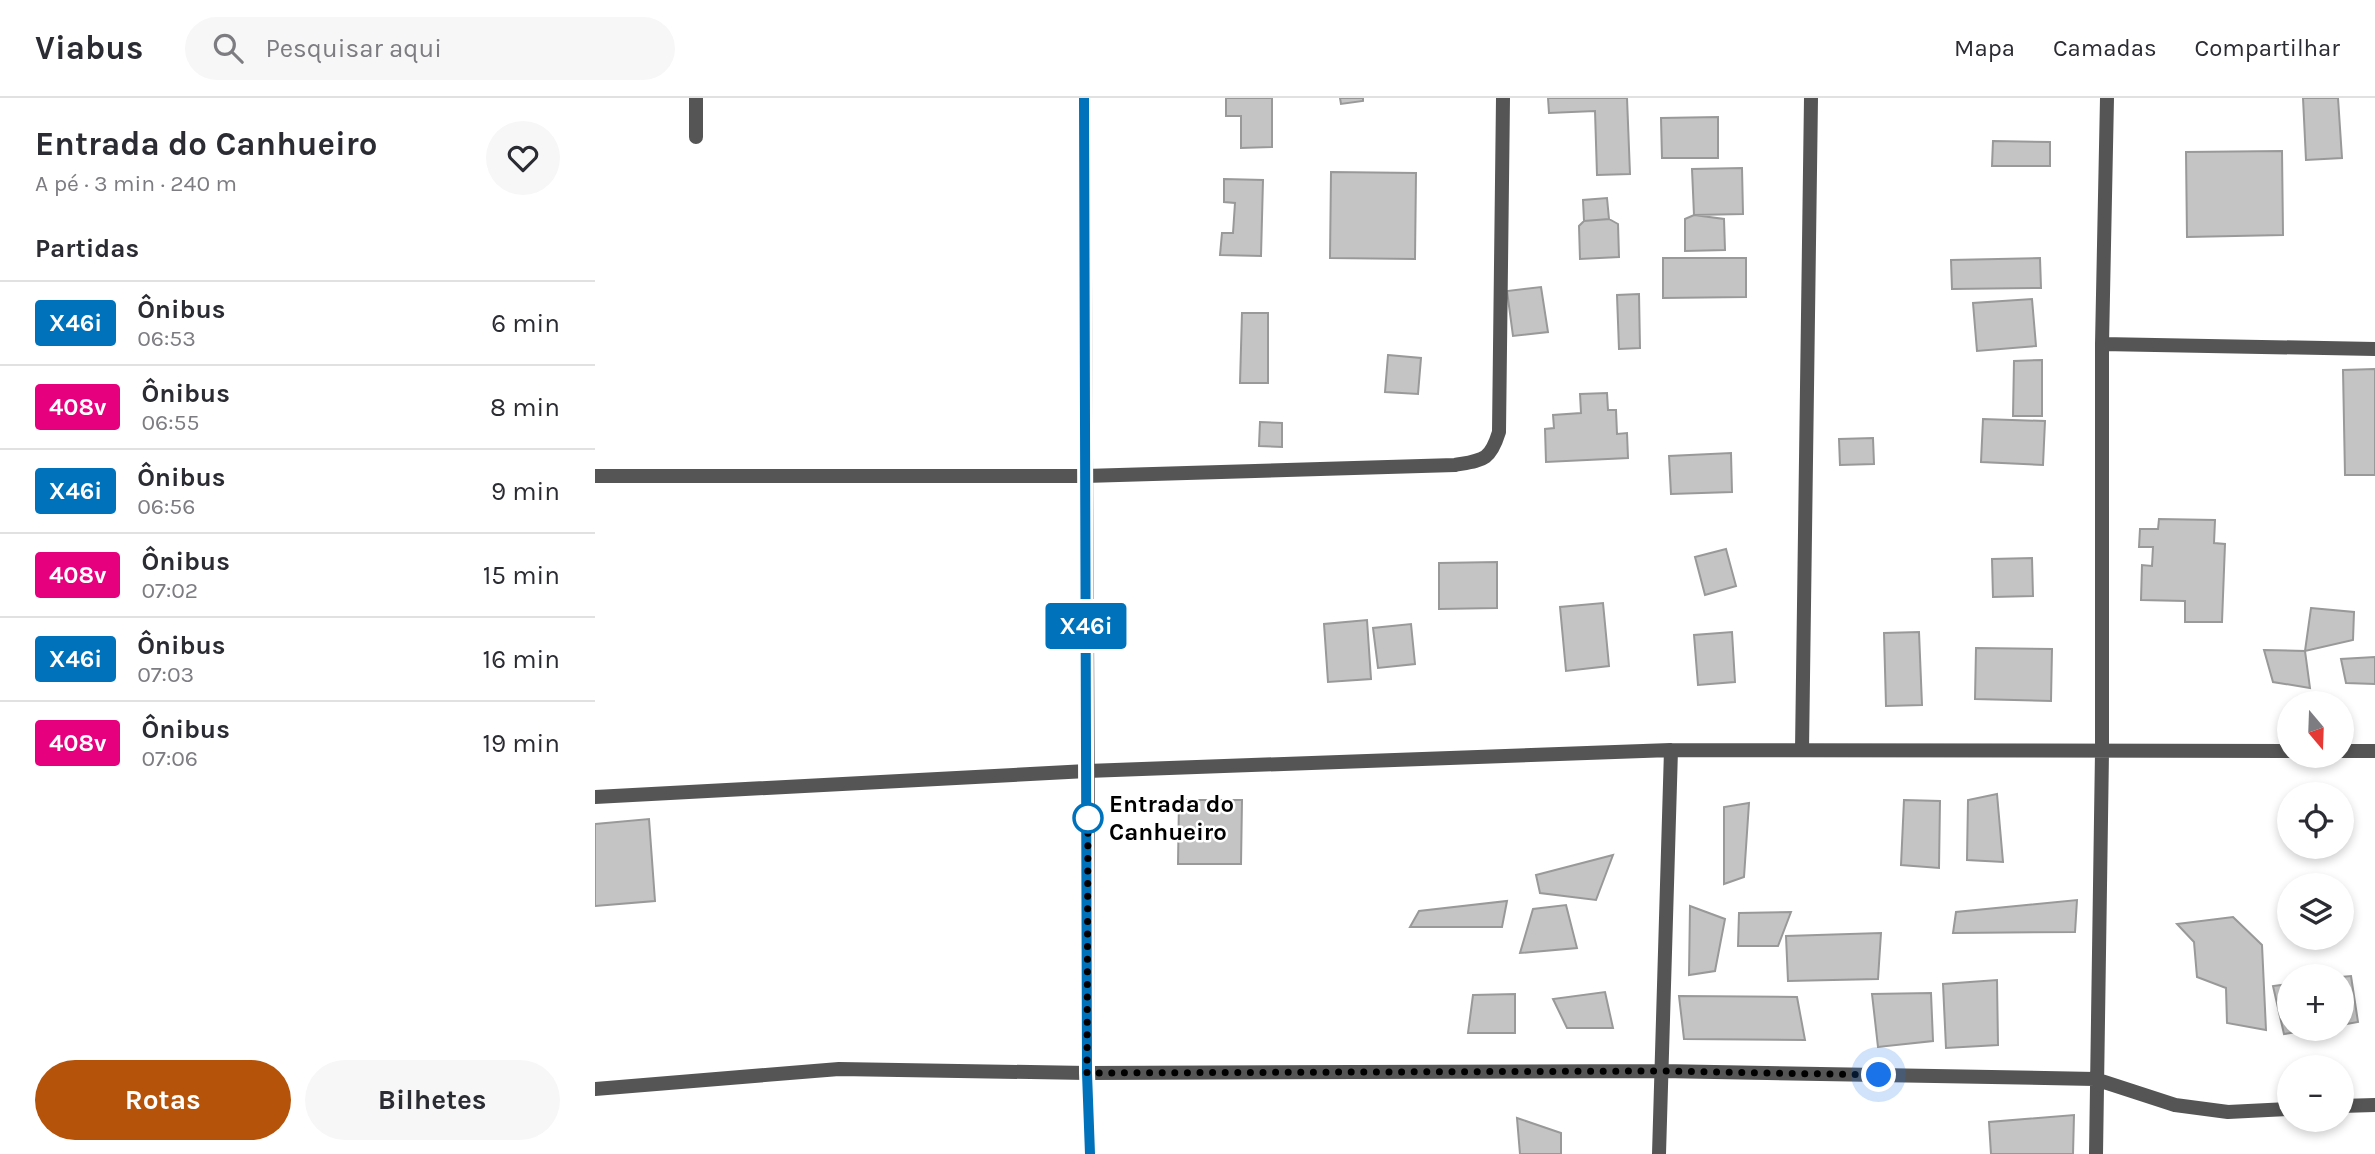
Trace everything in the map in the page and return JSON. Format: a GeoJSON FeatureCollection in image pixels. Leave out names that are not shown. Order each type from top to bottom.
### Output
{"type":"FeatureCollection","features":[{"type":"Feature","properties":{"kind":"street"},"geometry":{"type":"LineString","coordinates":[[696,98],[696,137]]}},
{"type":"Feature","properties":{"kind":"street"},"geometry":{"type":"LineString","coordinates":[[1084,98],[1087,1073],[1090,1154]]}},
{"type":"Feature","properties":{"kind":"street"},"geometry":{"type":"LineString","coordinates":[[595,476],[1085,476],[1455,464],[1481,460],[1493,450],[1499,432],[1503,98]]}},
{"type":"Feature","properties":{"kind":"street"},"geometry":{"type":"LineString","coordinates":[[1802,750],[1811,98]]}},
{"type":"Feature","properties":{"kind":"street"},"geometry":{"type":"LineString","coordinates":[[2096,1154],[2095,1079],[2102,751],[2102,344],[2107,98]]}},
{"type":"Feature","properties":{"kind":"street"},"geometry":{"type":"LineString","coordinates":[[2102,344],[2375,349]]}},
{"type":"Feature","properties":{"kind":"street"},"geometry":{"type":"LineString","coordinates":[[1660,1154],[1671,750]]}},
{"type":"Feature","properties":{"kind":"street"},"geometry":{"type":"LineString","coordinates":[[595,797],[1087,771],[1671,750],[2277,751]]}},
{"type":"Feature","properties":{"kind":"street"},"geometry":{"type":"LineString","coordinates":[[2354,751],[2375,751]]}},
{"type":"Feature","properties":{"kind":"street"},"geometry":{"type":"LineString","coordinates":[[595,1089],[839,1069],[1087,1073],[1662,1071],[2095,1079],[2175,1105],[2228,1112],[2277,1110]]}},
{"type":"Feature","properties":{"kind":"street"},"geometry":{"type":"LineString","coordinates":[[2354,1106],[2375,1105]]}},
{"type":"Feature","properties":{"kind":"building"},"geometry":{"type":"Polygon","coordinates":[[[1226,98],[1272,98],[1272,147],[1241,148],[1241,116],[1226,116],[1226,98]]]}},
{"type":"Feature","properties":{"kind":"building"},"geometry":{"type":"Polygon","coordinates":[[[1340,98],[1363,98],[1363,101],[1341,104],[1340,98]]]}},
{"type":"Feature","properties":{"kind":"building"},"geometry":{"type":"Polygon","coordinates":[[[1548,98],[1627,98],[1630,174],[1597,175],[1595,111],[1549,113],[1548,98]]]}},
{"type":"Feature","properties":{"kind":"building"},"geometry":{"type":"Polygon","coordinates":[[[2303,98],[2338,98],[2342,158],[2306,160],[2303,98]]]}},
{"type":"Feature","properties":{"kind":"building"},"geometry":{"type":"Polygon","coordinates":[[[1718,117],[1718,158],[1662,158],[1661,118],[1718,117]]]}},
{"type":"Feature","properties":{"kind":"building"},"geometry":{"type":"Polygon","coordinates":[[[1993,141],[2050,142],[2050,166],[1992,166],[1993,141]]]}},
{"type":"Feature","properties":{"kind":"building"},"geometry":{"type":"Polygon","coordinates":[[[2282,151],[2283,235],[2187,237],[2186,152],[2282,151]]]}},
{"type":"Feature","properties":{"kind":"building"},"geometry":{"type":"Polygon","coordinates":[[[1742,168],[1743,214],[1694,215],[1692,169],[1742,168]]]}},
{"type":"Feature","properties":{"kind":"building"},"geometry":{"type":"Polygon","coordinates":[[[1331,172],[1416,173],[1415,259],[1330,258],[1331,172]]]}},
{"type":"Feature","properties":{"kind":"building"},"geometry":{"type":"Polygon","coordinates":[[[1224,179],[1263,180],[1261,256],[1220,255],[1222,233],[1233,233],[1235,203],[1224,202],[1224,179]]]}},
{"type":"Feature","properties":{"kind":"building"},"geometry":{"type":"Polygon","coordinates":[[[1607,198],[1609,219],[1584,221],[1583,200],[1607,198]]]}},
{"type":"Feature","properties":{"kind":"building"},"geometry":{"type":"Polygon","coordinates":[[[1694,215],[1724,219],[1725,250],[1685,251],[1685,219],[1694,215]]]}},
{"type":"Feature","properties":{"kind":"building"},"geometry":{"type":"Polygon","coordinates":[[[1609,219],[1618,224],[1619,257],[1580,259],[1579,226],[1584,221],[1609,219]]]}},
{"type":"Feature","properties":{"kind":"building"},"geometry":{"type":"Polygon","coordinates":[[[1663,258],[1746,258],[1746,297],[1663,298],[1663,258]]]}},
{"type":"Feature","properties":{"kind":"building"},"geometry":{"type":"Polygon","coordinates":[[[2040,258],[2041,288],[1952,289],[1951,260],[2040,258]]]}},
{"type":"Feature","properties":{"kind":"building"},"geometry":{"type":"Polygon","coordinates":[[[1541,287],[1548,332],[1513,336],[1507,291],[1541,287]]]}},
{"type":"Feature","properties":{"kind":"building"},"geometry":{"type":"Polygon","coordinates":[[[1639,294],[1640,348],[1619,349],[1617,295],[1639,294]]]}},
{"type":"Feature","properties":{"kind":"building"},"geometry":{"type":"Polygon","coordinates":[[[2032,299],[2036,346],[1977,351],[1973,303],[2032,299]]]}},
{"type":"Feature","properties":{"kind":"building"},"geometry":{"type":"Polygon","coordinates":[[[1242,313],[1268,313],[1268,383],[1240,383],[1242,313]]]}},
{"type":"Feature","properties":{"kind":"building"},"geometry":{"type":"Polygon","coordinates":[[[1388,355],[1421,358],[1418,394],[1385,392],[1388,355]]]}},
{"type":"Feature","properties":{"kind":"building"},"geometry":{"type":"Polygon","coordinates":[[[2042,360],[2042,416],[2013,416],[2014,361],[2042,360]]]}},
{"type":"Feature","properties":{"kind":"building"},"geometry":{"type":"Polygon","coordinates":[[[2375,369],[2375,475],[2345,475],[2343,370],[2375,369]]]}},
{"type":"Feature","properties":{"kind":"building"},"geometry":{"type":"Polygon","coordinates":[[[1607,393],[1608,410],[1616,410],[1617,434],[1627,433],[1628,458],[1546,462],[1545,429],[1554,428],[1553,415],[1581,413],[1580,394],[1607,393]]]}},
{"type":"Feature","properties":{"kind":"building"},"geometry":{"type":"Polygon","coordinates":[[[1983,419],[2045,421],[2043,465],[1981,462],[1983,419]]]}},
{"type":"Feature","properties":{"kind":"building"},"geometry":{"type":"Polygon","coordinates":[[[1260,422],[1282,423],[1282,447],[1259,446],[1260,422]]]}},
{"type":"Feature","properties":{"kind":"building"},"geometry":{"type":"Polygon","coordinates":[[[1873,438],[1874,464],[1840,465],[1839,439],[1873,438]]]}},
{"type":"Feature","properties":{"kind":"building"},"geometry":{"type":"Polygon","coordinates":[[[1731,453],[1732,492],[1671,494],[1669,456],[1731,453]]]}},
{"type":"Feature","properties":{"kind":"building"},"geometry":{"type":"Polygon","coordinates":[[[2159,519],[2215,520],[2214,543],[2225,544],[2222,622],[2185,622],[2185,601],[2141,600],[2142,565],[2152,566],[2153,547],[2139,547],[2140,529],[2158,529],[2159,519]]]}},
{"type":"Feature","properties":{"kind":"building"},"geometry":{"type":"Polygon","coordinates":[[[1726,549],[1736,586],[1705,595],[1695,557],[1726,549]]]}},
{"type":"Feature","properties":{"kind":"building"},"geometry":{"type":"Polygon","coordinates":[[[2032,558],[2033,596],[1993,597],[1992,559],[2032,558]]]}},
{"type":"Feature","properties":{"kind":"building"},"geometry":{"type":"Polygon","coordinates":[[[1497,562],[1497,608],[1439,609],[1439,563],[1497,562]]]}},
{"type":"Feature","properties":{"kind":"building"},"geometry":{"type":"Polygon","coordinates":[[[1603,603],[1609,666],[1566,671],[1560,607],[1603,603]]]}},
{"type":"Feature","properties":{"kind":"building"},"geometry":{"type":"Polygon","coordinates":[[[2311,608],[2354,612],[2353,640],[2305,651],[2311,608]]]}},
{"type":"Feature","properties":{"kind":"building"},"geometry":{"type":"Polygon","coordinates":[[[1367,620],[1371,679],[1328,682],[1324,624],[1367,620]]]}},
{"type":"Feature","properties":{"kind":"building"},"geometry":{"type":"Polygon","coordinates":[[[1411,624],[1415,664],[1378,668],[1373,628],[1411,624]]]}},
{"type":"Feature","properties":{"kind":"building"},"geometry":{"type":"Polygon","coordinates":[[[1732,632],[1735,682],[1698,685],[1694,635],[1732,632]]]}},
{"type":"Feature","properties":{"kind":"building"},"geometry":{"type":"Polygon","coordinates":[[[1919,632],[1922,705],[1886,706],[1884,633],[1919,632]]]}},
{"type":"Feature","properties":{"kind":"building"},"geometry":{"type":"Polygon","coordinates":[[[1976,648],[2052,649],[2051,701],[1975,699],[1976,648]]]}},
{"type":"Feature","properties":{"kind":"building"},"geometry":{"type":"Polygon","coordinates":[[[2264,650],[2305,651],[2310,688],[2273,682],[2264,650]]]}},
{"type":"Feature","properties":{"kind":"building"},"geometry":{"type":"Polygon","coordinates":[[[2375,657],[2375,684],[2346,683],[2341,659],[2375,657]]]}},
{"type":"Feature","properties":{"kind":"building"},"geometry":{"type":"Polygon","coordinates":[[[1997,794],[2003,862],[1967,860],[1968,800],[1997,794]]]}},
{"type":"Feature","properties":{"kind":"building"},"geometry":{"type":"Polygon","coordinates":[[[1179,800],[1242,800],[1241,864],[1178,864],[1179,800]]]}},
{"type":"Feature","properties":{"kind":"building"},"geometry":{"type":"Polygon","coordinates":[[[1904,800],[1940,801],[1939,868],[1901,865],[1904,800]]]}},
{"type":"Feature","properties":{"kind":"building"},"geometry":{"type":"Polygon","coordinates":[[[1749,803],[1744,877],[1724,884],[1724,807],[1749,803]]]}},
{"type":"Feature","properties":{"kind":"building"},"geometry":{"type":"Polygon","coordinates":[[[649,819],[655,901],[595,906],[595,824],[649,819]]]}},
{"type":"Feature","properties":{"kind":"building"},"geometry":{"type":"Polygon","coordinates":[[[1613,855],[1596,900],[1540,893],[1536,875],[1613,855]]]}},
{"type":"Feature","properties":{"kind":"building"},"geometry":{"type":"Polygon","coordinates":[[[2077,900],[2075,932],[1953,933],[1956,912],[2077,900]]]}},
{"type":"Feature","properties":{"kind":"building"},"geometry":{"type":"Polygon","coordinates":[[[1507,901],[1502,927],[1410,927],[1419,911],[1507,901]]]}},
{"type":"Feature","properties":{"kind":"building"},"geometry":{"type":"Polygon","coordinates":[[[1566,905],[1577,948],[1520,953],[1533,909],[1566,905]]]}},
{"type":"Feature","properties":{"kind":"building"},"geometry":{"type":"Polygon","coordinates":[[[1690,906],[1725,919],[1715,971],[1689,975],[1690,906]]]}},
{"type":"Feature","properties":{"kind":"building"},"geometry":{"type":"Polygon","coordinates":[[[1791,912],[1778,946],[1738,946],[1739,913],[1791,912]]]}},
{"type":"Feature","properties":{"kind":"building"},"geometry":{"type":"Polygon","coordinates":[[[2233,917],[2262,945],[2266,1030],[2227,1023],[2226,988],[2197,977],[2194,942],[2177,924],[2233,917]]]}},
{"type":"Feature","properties":{"kind":"building"},"geometry":{"type":"Polygon","coordinates":[[[1881,933],[1878,979],[1788,981],[1786,936],[1881,933]]]}},
{"type":"Feature","properties":{"kind":"building"},"geometry":{"type":"Polygon","coordinates":[[[1997,980],[1998,1045],[1946,1048],[1943,984],[1997,980]]]}},
{"type":"Feature","properties":{"kind":"building"},"geometry":{"type":"Polygon","coordinates":[[[2273,986],[2277,986],[2277,1003],[2273,986]]]}},
{"type":"Feature","properties":{"kind":"building"},"geometry":{"type":"Polygon","coordinates":[[[1605,992],[1613,1028],[1567,1028],[1553,999],[1605,992]]]}},
{"type":"Feature","properties":{"kind":"building"},"geometry":{"type":"Polygon","coordinates":[[[1931,993],[1933,1041],[1878,1047],[1872,994],[1931,993]]]}},
{"type":"Feature","properties":{"kind":"building"},"geometry":{"type":"Polygon","coordinates":[[[1515,994],[1515,1033],[1468,1033],[1473,995],[1515,994]]]}},
{"type":"Feature","properties":{"kind":"building"},"geometry":{"type":"Polygon","coordinates":[[[1679,996],[1797,997],[1805,1040],[1684,1039],[1679,996]]]}},
{"type":"Feature","properties":{"kind":"building"},"geometry":{"type":"Polygon","coordinates":[[[2354,996],[2358,1022],[2354,1023],[2354,996]]]}},
{"type":"Feature","properties":{"kind":"building"},"geometry":{"type":"Polygon","coordinates":[[[2074,1115],[2073,1154],[1991,1154],[1989,1122],[2074,1115]]]}},
{"type":"Feature","properties":{"kind":"building"},"geometry":{"type":"Polygon","coordinates":[[[1517,1118],[1561,1133],[1561,1154],[1520,1154],[1517,1118]]]}},
{"type":"Feature","properties":{"kind":"bus line","name":"X46i"},"geometry":{"type":"LineString","coordinates":[[1084,98],[1087,1073],[1090,1154]]}},
{"type":"Feature","properties":{"kind":"place","name":"Entrada do Canhueiro"},"geometry":{"type":"Point","coordinates":[1088,818]}},
{"type":"Feature","properties":{"kind":"route"},"geometry":{"type":"LineString","coordinates":[[1088,818],[1088,813],[1087,1073],[1662,1071],[1879,1075]]}}]}
